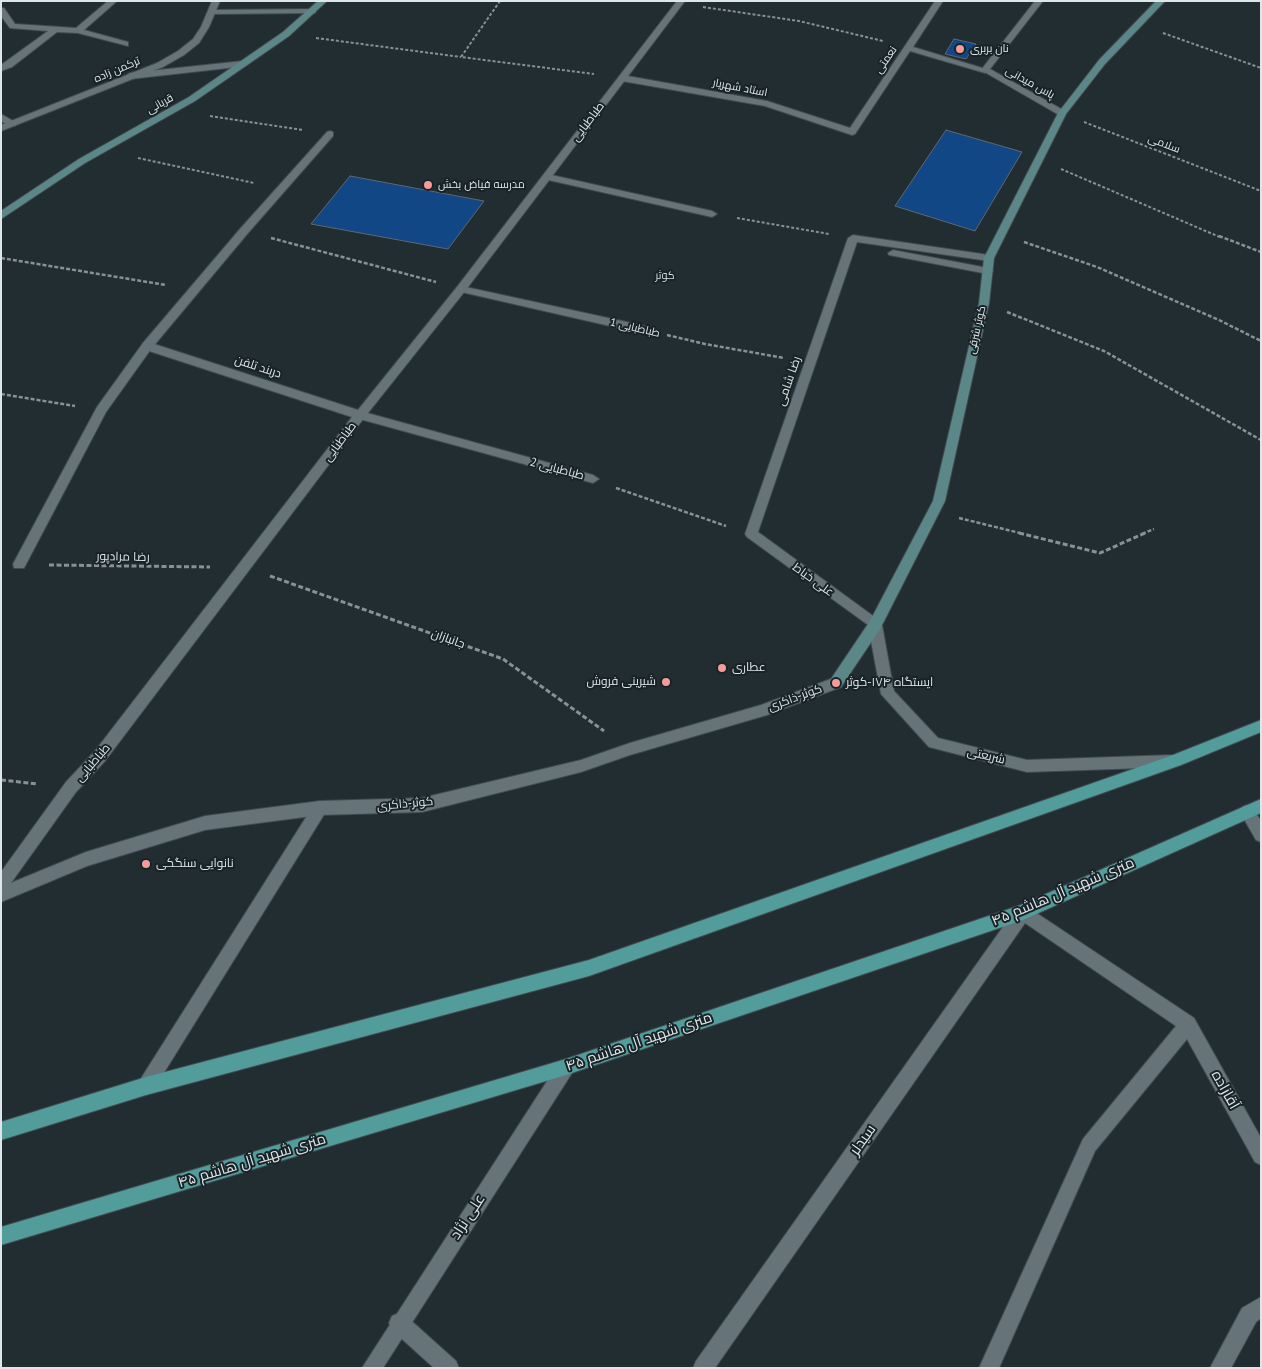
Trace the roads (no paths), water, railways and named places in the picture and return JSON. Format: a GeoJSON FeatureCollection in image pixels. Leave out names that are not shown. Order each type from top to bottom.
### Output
{"type":"FeatureCollection","features":[{"type":"Feature","properties":{"kind":"main road","name":"قربانی"},"geometry":{"type":"LineString","coordinates":[[1,216],[102,150],[192,99],[286,34],[323,1]]}},
{"type":"Feature","properties":{"kind":"main road","name":"کوثر شرقی"},"geometry":{"type":"LineString","coordinates":[[836,683],[875,625],[939,501],[984,303],[989,258],[1062,113],[1102,62],[1161,1]]}},
{"type":"Feature","properties":{"kind":"main road"},"geometry":{"type":"LineString","coordinates":[[1,1131],[146,1086],[589,968],[1176,760],[1261,726]]}},
{"type":"Feature","properties":{"kind":"main road","name":"۴۵ متری شهید آل هاشم"},"geometry":{"type":"LineString","coordinates":[[1,1236],[566,1067],[1023,912],[1254,809]]}},
{"type":"Feature","properties":{"kind":"street"},"geometry":{"type":"LineString","coordinates":[[78,31],[113,1]]}},
{"type":"Feature","properties":{"kind":"street","name":"ترکمن زاده"},"geometry":{"type":"LineString","coordinates":[[1,128],[160,65],[181,53],[196,41],[216,1]]}},
{"type":"Feature","properties":{"kind":"street","name":"نعمتی"},"geometry":{"type":"LineString","coordinates":[[852,132],[939,1]]}},
{"type":"Feature","properties":{"kind":"street","name":"پاس میدانی"},"geometry":{"type":"LineString","coordinates":[[1039,1],[985,70],[1062,113]]}},
{"type":"Feature","properties":{"kind":"street","name":"طباطبایی"},"geometry":{"type":"LineString","coordinates":[[1,885],[71,787],[100,756],[360,415],[461,289],[680,2]]}},
{"type":"Feature","properties":{"kind":"street"},"geometry":{"type":"LineString","coordinates":[[1,10],[13,26],[78,31],[125,44]]}},
{"type":"Feature","properties":{"kind":"street"},"geometry":{"type":"LineString","coordinates":[[212,12],[312,11]]}},
{"type":"Feature","properties":{"kind":"street"},"geometry":{"type":"LineString","coordinates":[[1,68],[9,65],[56,30]]}},
{"type":"Feature","properties":{"kind":"street"},"geometry":{"type":"LineString","coordinates":[[908,48],[985,70]]}},
{"type":"Feature","properties":{"kind":"street"},"geometry":{"type":"LineString","coordinates":[[130,76],[243,64]]}},
{"type":"Feature","properties":{"kind":"street","name":"استاد شهریار"},"geometry":{"type":"LineString","coordinates":[[622,78],[768,104],[852,132]]}},
{"type":"Feature","properties":{"kind":"street"},"geometry":{"type":"LineString","coordinates":[[1,117],[12,124]]}},
{"type":"Feature","properties":{"kind":"street"},"geometry":{"type":"LineString","coordinates":[[19,564],[101,410],[147,346],[244,231],[330,134]]}},
{"type":"Feature","properties":{"kind":"street"},"geometry":{"type":"LineString","coordinates":[[547,177],[712,214]]}},
{"type":"Feature","properties":{"kind":"street"},"geometry":{"type":"LineString","coordinates":[[852,241],[989,258]]}},
{"type":"Feature","properties":{"kind":"street"},"geometry":{"type":"LineString","coordinates":[[852,241],[988,271]]}},
{"type":"Feature","properties":{"kind":"street","name":"رضا شامی"},"geometry":{"type":"LineString","coordinates":[[751,534],[852,241]]}},
{"type":"Feature","properties":{"kind":"street","name":"طباطبایی 1"},"geometry":{"type":"LineString","coordinates":[[461,289],[645,330]]}},
{"type":"Feature","properties":{"kind":"street","name":"دربند تلفن"},"geometry":{"type":"LineString","coordinates":[[147,346],[360,415]]}},
{"type":"Feature","properties":{"kind":"street","name":"طباطبایی 2"},"geometry":{"type":"LineString","coordinates":[[360,415],[592,479]]}},
{"type":"Feature","properties":{"kind":"street","name":"علی خیاط"},"geometry":{"type":"LineString","coordinates":[[751,534],[875,625]]}},
{"type":"Feature","properties":{"kind":"street","name":"شریعتی"},"geometry":{"type":"LineString","coordinates":[[875,625],[888,694],[934,743],[1027,766],[1176,760]]}},
{"type":"Feature","properties":{"kind":"street","name":"کوثر-ذاکری"},"geometry":{"type":"LineString","coordinates":[[1,895],[86,859],[205,823],[320,808],[422,805],[581,766],[630,749],[762,711],[836,683]]}},
{"type":"Feature","properties":{"kind":"street"},"geometry":{"type":"LineString","coordinates":[[146,1086],[320,808]]}},
{"type":"Feature","properties":{"kind":"street"},"geometry":{"type":"LineString","coordinates":[[1254,809],[1261,835]]}},
{"type":"Feature","properties":{"kind":"street"},"geometry":{"type":"LineString","coordinates":[[989,1368],[1089,1145],[1188,1024],[1023,912]]}},
{"type":"Feature","properties":{"kind":"street","name":"سیدلر"},"geometry":{"type":"LineString","coordinates":[[703,1368],[1023,912]]}},
{"type":"Feature","properties":{"kind":"street","name":"آقازاده"},"geometry":{"type":"LineString","coordinates":[[1188,1024],[1261,1156]]}},
{"type":"Feature","properties":{"kind":"street","name":"علی نژاد"},"geometry":{"type":"LineString","coordinates":[[372,1368],[399,1323],[566,1067]]}},
{"type":"Feature","properties":{"kind":"street"},"geometry":{"type":"LineString","coordinates":[[1220,1368],[1249,1315],[1261,1306]]}},
{"type":"Feature","properties":{"kind":"street"},"geometry":{"type":"LineString","coordinates":[[399,1323],[449,1368]]}},
{"type":"Feature","properties":{"kind":"place","name":"نان بربری"},"geometry":{"type":"Point","coordinates":[960,49]}},
{"type":"Feature","properties":{"kind":"place","name":"مدرسه فیاض بخش"},"geometry":{"type":"Point","coordinates":[428,185]}},
{"type":"Feature","properties":{"kind":"place","name":"عطاری"},"geometry":{"type":"Point","coordinates":[722,668]}},
{"type":"Feature","properties":{"kind":"place","name":"شیرینی فروش"},"geometry":{"type":"Point","coordinates":[666,682]}},
{"type":"Feature","properties":{"kind":"place","name":"ایستگاه ۱۷۴-کوثر"},"geometry":{"type":"Point","coordinates":[836,683]}},
{"type":"Feature","properties":{"kind":"place","name":"نانوایی سنگکی"},"geometry":{"type":"Point","coordinates":[146,864]}},
{"type":"Feature","properties":{"kind":"district","name":"کوثر"},"geometry":{"type":"Point","coordinates":[665,276]}}]}
